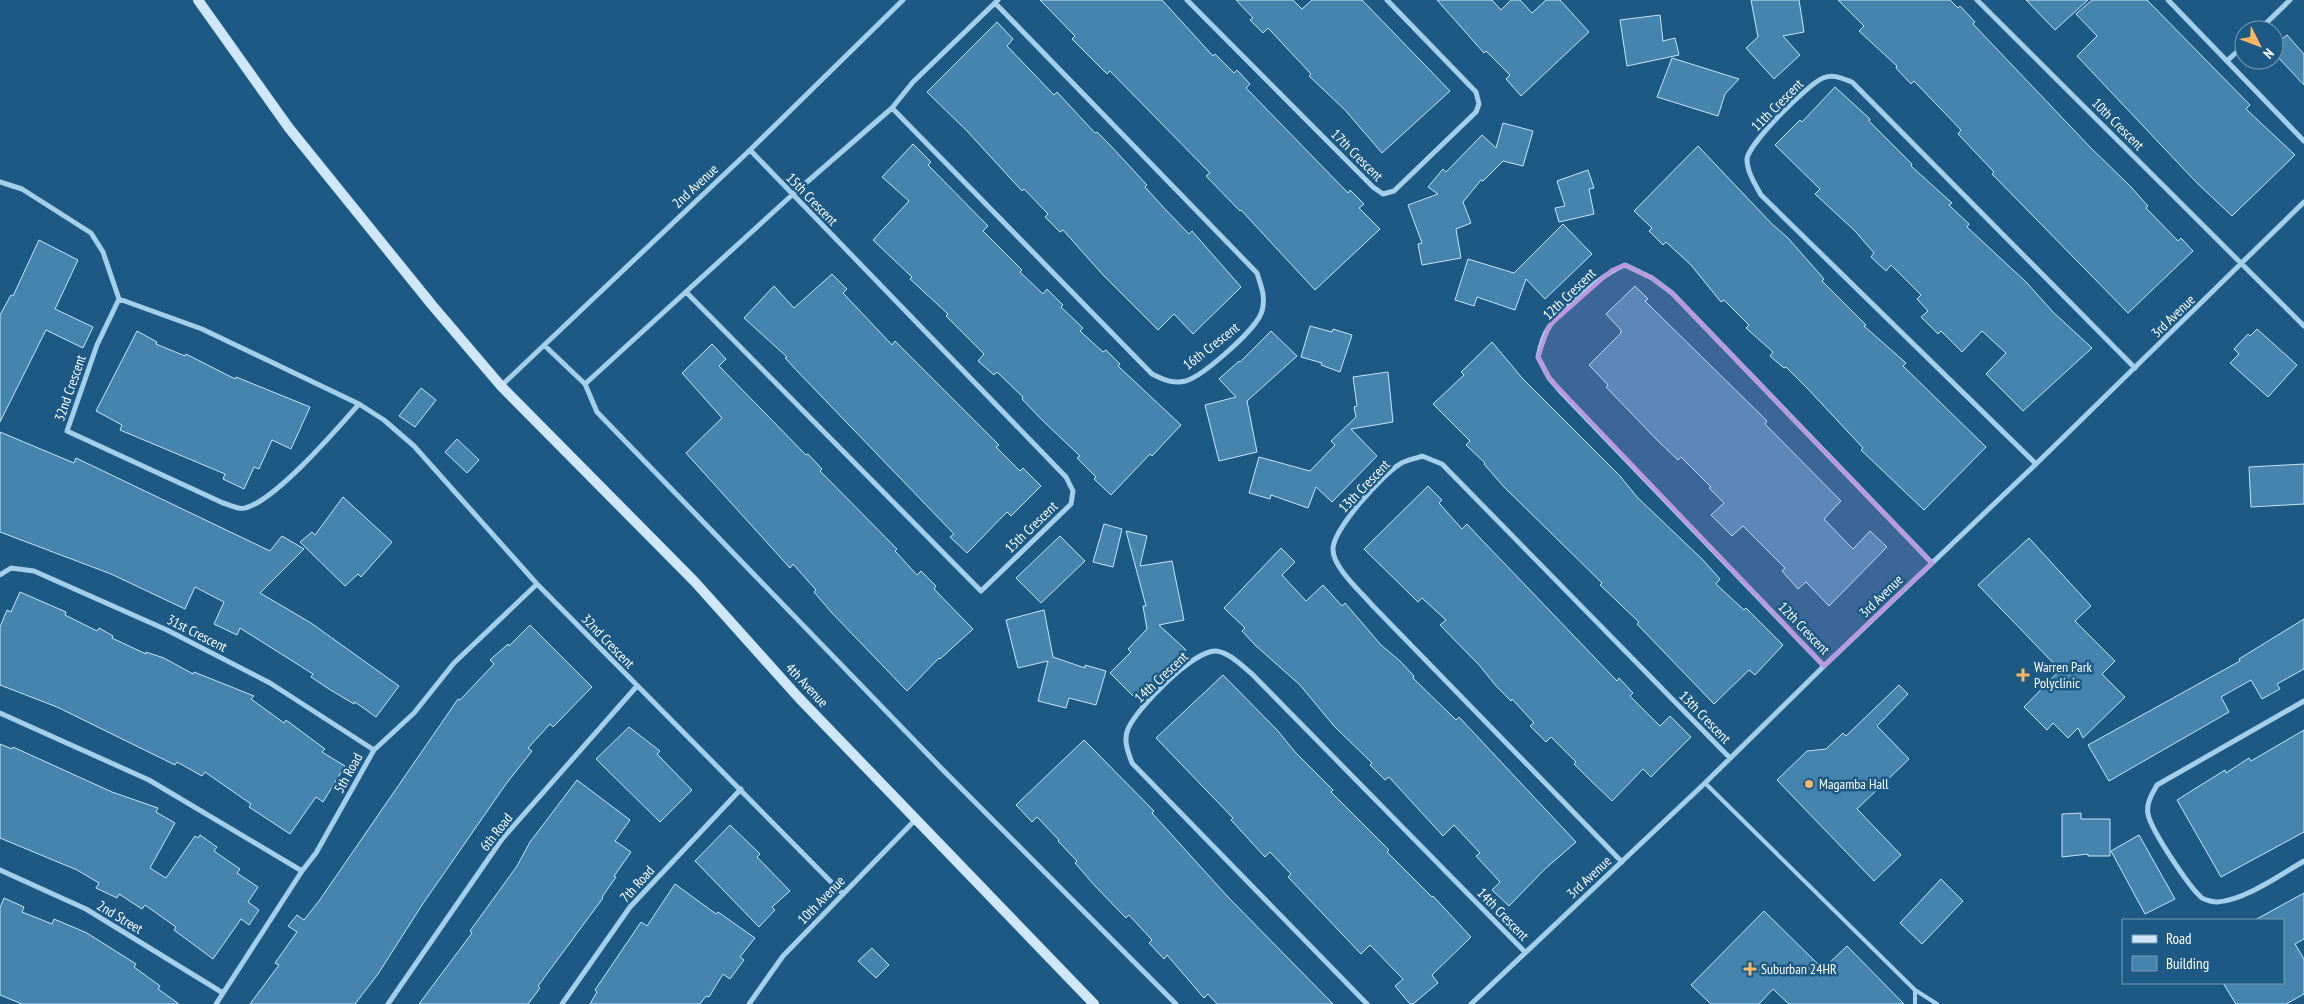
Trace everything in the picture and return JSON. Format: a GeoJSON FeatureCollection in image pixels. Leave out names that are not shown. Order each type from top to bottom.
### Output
{"type":"FeatureCollection","features":[{"type":"Feature","properties":{"kind":"street","name":"4th Avenue"},"geometry":{"type":"LineString","coordinates":[[198,0],[289,128],[500,386],[695,582],[799,698],[1094,1004]]}},
{"type":"Feature","properties":{"kind":"street","name":"2nd Avenue"},"geometry":{"type":"LineString","coordinates":[[500,386],[750,150],[903,0]]}},
{"type":"Feature","properties":{"kind":"street","name":"17th Crescent"},"geometry":{"type":"LineString","coordinates":[[1187,0],[1373,187],[1383,194],[1394,191],[1476,112],[1479,104],[1476,92],[1387,0]]}},
{"type":"Feature","properties":{"kind":"street","name":"10th Crescent"},"geometry":{"type":"LineString","coordinates":[[1977,0],[2243,263],[2304,326]]}},
{"type":"Feature","properties":{"kind":"street"},"geometry":{"type":"LineString","coordinates":[[2168,0],[2304,141]]}},
{"type":"Feature","properties":{"kind":"street"},"geometry":{"type":"LineString","coordinates":[[2269,20],[2290,0]]}},
{"type":"Feature","properties":{"kind":"street"},"geometry":{"type":"LineString","coordinates":[[585,384],[687,293],[792,195],[892,108],[913,82],[997,1]]}},
{"type":"Feature","properties":{"kind":"street","name":"16th Crescent"},"geometry":{"type":"LineString","coordinates":[[892,108],[1152,374],[1169,382],[1186,381],[1202,371],[1250,330],[1262,312],[1264,295],[1257,273],[997,1]]}},
{"type":"Feature","properties":{"kind":"street"},"geometry":{"type":"LineString","coordinates":[[2227,61],[2234,54]]}},
{"type":"Feature","properties":{"kind":"street","name":"11th Crescent"},"geometry":{"type":"LineString","coordinates":[[2036,464],[1761,195],[1750,175],[1747,158],[1757,141],[1808,88],[1822,78],[1836,75],[1852,82],[2135,368]]}},
{"type":"Feature","properties":{"kind":"street","name":"15th Crescent"},"geometry":{"type":"LineString","coordinates":[[687,293],[981,591],[1071,504],[1073,491],[1066,477],[750,150]]}},
{"type":"Feature","properties":{"kind":"street"},"geometry":{"type":"LineString","coordinates":[[0,182],[22,189],[91,232],[103,252],[119,299]]}},
{"type":"Feature","properties":{"kind":"street","name":"3rd Avenue"},"geometry":{"type":"LineString","coordinates":[[1471,1004],[1705,784],[1824,666],[2036,464],[2304,202]]}},
{"type":"Feature","properties":{"kind":"street","name":"12th Crescent"},"geometry":{"type":"LineString","coordinates":[[1824,666],[1563,394],[1542,367],[1538,357],[1549,326],[1584,292],[1612,270],[1625,265],[1652,278],[1672,293],[1932,563]]}},
{"type":"Feature","properties":{"kind":"street","name":"32nd Crescent"},"geometry":{"type":"LineString","coordinates":[[359,404],[317,451],[260,503],[243,509],[223,503],[67,431],[97,345],[119,299],[202,329],[359,404],[384,420],[414,446],[537,584],[843,894]]}},
{"type":"Feature","properties":{"kind":"street"},"geometry":{"type":"LineString","coordinates":[[544,345],[585,384],[597,412],[942,768],[1176,1004]]}},
{"type":"Feature","properties":{"kind":"street","name":"13th Crescent"},"geometry":{"type":"LineString","coordinates":[[1622,862],[1372,605],[1335,560],[1333,548],[1343,524],[1382,481],[1400,464],[1422,456],[1442,464],[1730,758]]}},
{"type":"Feature","properties":{"kind":"street","name":"31st Crescent"},"geometry":{"type":"LineString","coordinates":[[0,575],[10,568],[34,571],[167,630],[270,683],[374,750]]}},
{"type":"Feature","properties":{"kind":"street","name":"5th Road"},"geometry":{"type":"LineString","coordinates":[[216,1004],[302,870],[316,853],[374,750],[414,713],[454,663],[537,584]]}},
{"type":"Feature","properties":{"kind":"street","name":"14th Crescent"},"geometry":{"type":"LineString","coordinates":[[1367,1004],[1132,763],[1126,745],[1128,729],[1147,702],[1200,656],[1216,651],[1232,658],[1252,674],[1525,952]]}},
{"type":"Feature","properties":{"kind":"street","name":"6th Road"},"geometry":{"type":"LineString","coordinates":[[388,1004],[502,839],[637,686]]}},
{"type":"Feature","properties":{"kind":"street"},"geometry":{"type":"LineString","coordinates":[[2304,701],[2157,785],[2149,799],[2148,813],[2157,836],[2185,877],[2203,898],[2216,902],[2257,888],[2304,862]]}},
{"type":"Feature","properties":{"kind":"street"},"geometry":{"type":"LineString","coordinates":[[0,713],[149,780],[302,870]]}},
{"type":"Feature","properties":{"kind":"street","name":"7th Road"},"geometry":{"type":"LineString","coordinates":[[562,1004],[630,907],[741,789]]}},
{"type":"Feature","properties":{"kind":"street","name":"10th Avenue"},"geometry":{"type":"LineString","coordinates":[[749,1004],[783,956],[916,818]]}},
{"type":"Feature","properties":{"kind":"street","name":"2nd Street"},"geometry":{"type":"LineString","coordinates":[[0,870],[86,910],[223,993]]}},
{"type":"Feature","properties":{"kind":"lane"},"geometry":{"type":"LineString","coordinates":[[1705,784],[1915,990],[1937,1004]]}},
{"type":"Feature","properties":{"kind":"lane"},"geometry":{"type":"LineString","coordinates":[[1915,990],[1915,1004]]}},
{"type":"Feature","properties":{"kind":"highlighted area"},"geometry":{"type":"Polygon","coordinates":[[[1625,265],[1652,278],[1672,293],[1932,563],[1824,666],[1549,378],[1538,357],[1549,326],[1612,270],[1625,265]]]}},
{"type":"Feature","properties":{"kind":"building"},"geometry":{"type":"Polygon","coordinates":[[[1040,0],[1162,0],[1213,56],[1215,54],[1234,73],[1237,70],[1250,84],[1246,88],[1348,193],[1350,190],[1364,204],[1359,208],[1380,229],[1315,290],[1241,210],[1206,176],[1210,173],[1110,71],[1107,74],[1072,39],[1075,36],[1040,0]]]}},
{"type":"Feature","properties":{"kind":"building"},"geometry":{"type":"Polygon","coordinates":[[[1236,0],[1293,0],[1302,9],[1312,0],[1362,0],[1450,91],[1382,153],[1345,110],[1309,76],[1311,74],[1268,28],[1263,33],[1250,20],[1253,18],[1236,0]]]}},
{"type":"Feature","properties":{"kind":"building"},"geometry":{"type":"Polygon","coordinates":[[[1437,0],[1492,0],[1501,10],[1511,0],[1520,0],[1532,13],[1546,0],[1560,0],[1589,32],[1521,96],[1506,79],[1510,75],[1486,51],[1484,53],[1437,0]]]}},
{"type":"Feature","properties":{"kind":"building"},"geometry":{"type":"Polygon","coordinates":[[[1751,0],[1799,0],[1804,32],[1783,36],[1800,55],[1774,79],[1746,48],[1758,37],[1751,0]]]}},
{"type":"Feature","properties":{"kind":"building"},"geometry":{"type":"Polygon","coordinates":[[[1838,0],[1950,0],[1958,8],[1960,6],[1975,22],[1973,24],[2090,147],[2130,186],[2148,206],[2146,208],[2178,241],[2181,238],[2193,251],[2128,313],[1992,174],[1994,172],[1958,134],[1961,130],[1914,81],[1911,84],[1896,68],[1897,66],[1859,31],[1864,26],[1838,0]]]}},
{"type":"Feature","properties":{"kind":"building"},"geometry":{"type":"Polygon","coordinates":[[[2026,0],[2088,0],[2055,30],[2026,0]]]}},
{"type":"Feature","properties":{"kind":"building"},"geometry":{"type":"Polygon","coordinates":[[[2092,0],[2147,0],[2250,105],[2246,109],[2295,155],[2232,216],[2196,182],[2077,56],[2097,36],[2076,14],[2092,0]]]}},
{"type":"Feature","properties":{"kind":"building"},"geometry":{"type":"Polygon","coordinates":[[[1660,15],[1663,41],[1675,38],[1679,55],[1627,66],[1620,20],[1660,15]]]}},
{"type":"Feature","properties":{"kind":"building"},"geometry":{"type":"Polygon","coordinates":[[[997,22],[1013,39],[1007,46],[1054,95],[1057,92],[1095,133],[1097,132],[1110,145],[1147,185],[1145,187],[1164,208],[1189,234],[1192,231],[1241,287],[1193,334],[1174,314],[1158,330],[1103,275],[1063,230],[1060,232],[1045,217],[1048,214],[1024,189],[1022,191],[967,131],[927,92],[997,22]]]}},
{"type":"Feature","properties":{"kind":"building"},"geometry":{"type":"Polygon","coordinates":[[[2287,35],[2304,54],[2304,85],[2284,64],[2284,38],[2287,35]]]}},
{"type":"Feature","properties":{"kind":"building"},"geometry":{"type":"Polygon","coordinates":[[[1672,58],[1739,79],[1725,94],[1718,116],[1657,97],[1672,58]]]}},
{"type":"Feature","properties":{"kind":"building"},"geometry":{"type":"Polygon","coordinates":[[[1835,87],[1870,119],[1869,121],[1912,164],[1911,166],[1952,203],[1949,205],[1969,224],[1967,227],[2026,282],[2053,312],[2092,348],[2023,411],[1986,374],[2006,353],[1982,331],[1962,352],[1941,331],[1938,334],[1921,317],[1928,311],[1917,299],[1921,295],[1891,265],[1886,271],[1871,257],[1874,253],[1855,231],[1815,194],[1820,189],[1775,145],[1800,120],[1802,122],[1835,87]]]}},
{"type":"Feature","properties":{"kind":"building"},"geometry":{"type":"Polygon","coordinates":[[[1503,123],[1533,131],[1523,166],[1503,161],[1483,181],[1481,180],[1463,202],[1471,223],[1456,229],[1461,258],[1422,265],[1418,244],[1422,243],[1408,205],[1438,194],[1428,187],[1443,169],[1446,172],[1482,135],[1496,148],[1503,123]]]}},
{"type":"Feature","properties":{"kind":"building"},"geometry":{"type":"Polygon","coordinates":[[[913,144],[931,162],[928,165],[988,226],[983,231],[1022,270],[1020,272],[1043,294],[1047,289],[1063,305],[1061,307],[1083,328],[1080,331],[1103,352],[1106,350],[1120,364],[1118,366],[1181,425],[1111,495],[1094,479],[1096,477],[1077,458],[1080,456],[1042,420],[1022,399],[1023,397],[997,372],[994,375],[978,361],[984,354],[946,316],[948,314],[910,279],[912,277],[873,240],[909,201],[882,177],[913,144]]]}},
{"type":"Feature","properties":{"kind":"building"},"geometry":{"type":"Polygon","coordinates":[[[1698,146],[1772,224],[1788,238],[1824,279],[1822,281],[1866,325],[1864,326],[1906,363],[1903,366],[1986,447],[1924,510],[1861,450],[1863,448],[1808,389],[1786,367],[1784,368],[1770,356],[1773,352],[1746,328],[1749,325],[1724,300],[1721,302],[1691,265],[1666,242],[1663,245],[1649,231],[1652,228],[1634,211],[1698,146]]]}},
{"type":"Feature","properties":{"kind":"building"},"geometry":{"type":"Polygon","coordinates":[[[1588,170],[1594,188],[1589,189],[1594,214],[1559,222],[1555,208],[1565,206],[1557,181],[1588,170]]]}},
{"type":"Feature","properties":{"kind":"building"},"geometry":{"type":"Polygon","coordinates":[[[1563,224],[1592,254],[1545,299],[1526,279],[1515,310],[1477,297],[1474,306],[1455,300],[1468,259],[1514,273],[1563,224]]]}},
{"type":"Feature","properties":{"kind":"building"},"geometry":{"type":"Polygon","coordinates":[[[39,240],[78,260],[55,309],[93,327],[83,348],[46,330],[0,422],[0,315],[11,295],[13,296],[39,240]]]}},
{"type":"Feature","properties":{"kind":"building"},"geometry":{"type":"Polygon","coordinates":[[[832,274],[847,289],[843,293],[892,345],[895,341],[999,445],[996,447],[1020,471],[1023,468],[1041,486],[1011,516],[1007,512],[967,553],[950,537],[954,534],[799,373],[785,358],[787,357],[744,318],[774,286],[794,308],[832,274]]]}},
{"type":"Feature","properties":{"kind":"building"},"geometry":{"type":"Polygon","coordinates":[[[1635,286],[1648,299],[1645,301],[1767,421],[1765,424],[1841,501],[1824,519],[1853,549],[1870,531],[1887,547],[1829,606],[1806,582],[1798,589],[1782,571],[1785,568],[1743,526],[1732,536],[1711,515],[1724,503],[1709,488],[1711,487],[1681,457],[1678,460],[1658,441],[1606,387],[1608,385],[1589,365],[1621,333],[1621,330],[1606,314],[1635,286]]]}},
{"type":"Feature","properties":{"kind":"building"},"geometry":{"type":"Polygon","coordinates":[[[1310,326],[1332,332],[1333,329],[1352,335],[1340,372],[1321,365],[1322,363],[1301,357],[1310,326]]]}},
{"type":"Feature","properties":{"kind":"building"},"geometry":{"type":"Polygon","coordinates":[[[2257,329],[2297,365],[2268,397],[2230,363],[2239,354],[2234,349],[2248,334],[2250,336],[2257,329]]]}},
{"type":"Feature","properties":{"kind":"building"},"geometry":{"type":"Polygon","coordinates":[[[137,331],[157,342],[156,344],[185,356],[186,354],[235,379],[236,377],[310,407],[291,449],[272,440],[259,469],[254,467],[244,489],[223,479],[225,474],[120,430],[122,425],[96,411],[137,331]]]}},
{"type":"Feature","properties":{"kind":"building"},"geometry":{"type":"Polygon","coordinates":[[[1271,331],[1297,356],[1247,401],[1257,452],[1219,461],[1205,405],[1236,397],[1219,379],[1240,362],[1271,331]]]}},
{"type":"Feature","properties":{"kind":"building"},"geometry":{"type":"Polygon","coordinates":[[[1492,342],[1523,379],[1620,476],[1637,497],[1703,560],[1720,579],[1716,584],[1744,610],[1746,608],[1783,645],[1755,675],[1749,670],[1714,704],[1637,624],[1639,622],[1600,585],[1602,583],[1503,486],[1485,463],[1466,445],[1470,441],[1433,404],[1464,375],[1461,372],[1492,342]]]}},
{"type":"Feature","properties":{"kind":"building"},"geometry":{"type":"Polygon","coordinates":[[[712,344],[726,359],[719,366],[806,455],[808,454],[822,469],[820,471],[897,549],[895,551],[917,575],[921,571],[936,586],[934,589],[973,629],[939,658],[907,691],[832,613],[814,592],[816,590],[793,564],[790,568],[686,453],[722,418],[682,373],[712,344]]]}},
{"type":"Feature","properties":{"kind":"building"},"geometry":{"type":"Polygon","coordinates":[[[1388,372],[1393,422],[1351,429],[1377,456],[1332,502],[1316,487],[1308,508],[1271,495],[1270,499],[1249,493],[1259,457],[1310,471],[1335,445],[1331,441],[1356,417],[1354,407],[1357,406],[1353,377],[1388,372]]]}},
{"type":"Feature","properties":{"kind":"building"},"geometry":{"type":"Polygon","coordinates":[[[421,388],[436,400],[415,427],[399,416],[421,388]]]}},
{"type":"Feature","properties":{"kind":"building"},"geometry":{"type":"Polygon","coordinates":[[[0,432],[74,463],[76,458],[270,551],[282,536],[304,549],[260,593],[311,623],[399,686],[376,717],[355,702],[354,704],[329,689],[311,677],[313,674],[240,628],[237,635],[214,624],[224,602],[195,587],[185,609],[111,574],[0,532],[0,432]]]}},
{"type":"Feature","properties":{"kind":"building"},"geometry":{"type":"Polygon","coordinates":[[[457,439],[479,460],[467,473],[445,452],[457,439]]]}},
{"type":"Feature","properties":{"kind":"building"},"geometry":{"type":"Polygon","coordinates":[[[2304,464],[2304,504],[2251,507],[2249,467],[2304,464]]]}},
{"type":"Feature","properties":{"kind":"building"},"geometry":{"type":"Polygon","coordinates":[[[1428,486],[1442,500],[1439,503],[1462,529],[1467,524],[1617,681],[1619,678],[1633,693],[1630,696],[1660,726],[1670,716],[1691,737],[1651,777],[1643,769],[1612,801],[1574,764],[1576,762],[1551,737],[1546,742],[1530,726],[1534,723],[1512,699],[1511,701],[1496,686],[1480,666],[1440,625],[1446,620],[1422,598],[1418,602],[1364,549],[1428,486]]]}},
{"type":"Feature","properties":{"kind":"building"},"geometry":{"type":"Polygon","coordinates":[[[343,497],[392,542],[361,577],[358,574],[345,586],[300,542],[312,532],[315,535],[343,497]]]}},
{"type":"Feature","properties":{"kind":"building"},"geometry":{"type":"Polygon","coordinates":[[[1104,524],[1122,529],[1113,567],[1093,562],[1104,524]]]}},
{"type":"Feature","properties":{"kind":"building"},"geometry":{"type":"Polygon","coordinates":[[[1126,531],[1147,536],[1140,566],[1172,561],[1184,620],[1159,625],[1186,650],[1136,699],[1110,673],[1131,652],[1128,649],[1147,629],[1143,606],[1146,606],[1126,531]]]}},
{"type":"Feature","properties":{"kind":"building"},"geometry":{"type":"Polygon","coordinates":[[[1060,536],[1085,561],[1041,603],[1016,578],[1060,536]]]}},
{"type":"Feature","properties":{"kind":"building"},"geometry":{"type":"Polygon","coordinates":[[[2029,538],[2091,606],[2075,621],[2115,661],[2102,674],[2125,697],[2083,738],[2078,728],[2068,738],[2053,723],[2047,730],[2024,707],[2060,670],[1978,585],[2029,538]]]}},
{"type":"Feature","properties":{"kind":"building"},"geometry":{"type":"Polygon","coordinates":[[[1281,548],[1295,562],[1282,575],[1306,601],[1323,585],[1342,606],[1345,603],[1381,645],[1400,661],[1414,676],[1413,678],[1456,720],[1459,717],[1576,842],[1545,869],[1509,906],[1492,890],[1500,882],[1476,856],[1480,853],[1454,825],[1443,836],[1389,777],[1385,780],[1370,765],[1372,763],[1334,726],[1300,685],[1255,645],[1242,631],[1245,628],[1224,608],[1281,548]]]}},
{"type":"Feature","properties":{"kind":"building"},"geometry":{"type":"Polygon","coordinates":[[[20,592],[66,612],[65,615],[97,631],[99,628],[113,636],[112,638],[146,654],[146,652],[164,658],[193,674],[194,672],[254,696],[251,699],[284,723],[286,720],[325,749],[322,752],[345,766],[323,802],[316,797],[290,834],[249,807],[251,804],[205,772],[202,776],[177,762],[175,765],[57,707],[0,685],[0,627],[7,610],[11,612],[20,592]]]}},
{"type":"Feature","properties":{"kind":"building"},"geometry":{"type":"Polygon","coordinates":[[[1044,610],[1053,657],[1085,668],[1085,665],[1106,671],[1096,705],[1069,698],[1066,708],[1038,701],[1048,661],[1018,668],[1006,620],[1044,610]]]}},
{"type":"Feature","properties":{"kind":"building"},"geometry":{"type":"Polygon","coordinates":[[[2304,619],[2304,669],[2277,684],[2280,689],[2262,699],[2251,680],[2221,697],[2229,712],[2109,781],[2088,745],[2240,661],[2239,659],[2304,619]]]}},
{"type":"Feature","properties":{"kind":"building"},"geometry":{"type":"Polygon","coordinates":[[[530,625],[592,687],[553,727],[550,724],[528,748],[532,751],[506,784],[422,905],[378,974],[355,1004],[250,1004],[279,965],[275,963],[297,932],[288,926],[297,915],[304,920],[319,901],[458,699],[460,700],[494,664],[490,660],[508,644],[509,646],[530,625]]]}},
{"type":"Feature","properties":{"kind":"building"},"geometry":{"type":"Polygon","coordinates":[[[1223,675],[1333,790],[1331,792],[1389,850],[1387,852],[1433,896],[1471,937],[1432,975],[1438,983],[1413,1004],[1410,1004],[1395,986],[1403,979],[1370,945],[1361,954],[1288,877],[1291,874],[1270,852],[1265,857],[1231,820],[1233,818],[1156,738],[1223,675]]]}},
{"type":"Feature","properties":{"kind":"building"},"geometry":{"type":"Polygon","coordinates":[[[1899,685],[1908,694],[1877,726],[1909,759],[1857,809],[1901,855],[1874,881],[1777,780],[1807,751],[1826,749],[1843,733],[1846,736],[1899,685]]]}},
{"type":"Feature","properties":{"kind":"building"},"geometry":{"type":"Polygon","coordinates":[[[629,727],[660,751],[657,754],[692,790],[660,822],[596,759],[629,727]]]}},
{"type":"Feature","properties":{"kind":"building"},"geometry":{"type":"Polygon","coordinates":[[[2304,730],[2304,832],[2221,877],[2177,800],[2225,770],[2226,773],[2249,758],[2251,761],[2304,730]]]}},
{"type":"Feature","properties":{"kind":"building"},"geometry":{"type":"Polygon","coordinates":[[[1084,740],[1154,811],[1152,813],[1228,897],[1333,1004],[1217,1004],[1208,994],[1204,998],[1167,955],[1164,959],[1149,943],[1152,940],[1129,915],[1126,918],[1095,886],[1075,863],[1077,861],[1037,817],[1032,822],[1016,805],[1084,740]]]}},
{"type":"Feature","properties":{"kind":"building"},"geometry":{"type":"Polygon","coordinates":[[[0,744],[12,749],[13,747],[112,792],[158,808],[156,812],[175,823],[150,868],[166,878],[195,836],[198,838],[200,835],[217,847],[214,851],[240,869],[237,873],[258,887],[248,902],[259,910],[249,925],[241,919],[213,959],[174,930],[176,927],[145,905],[142,909],[119,894],[117,898],[96,888],[99,883],[77,870],[0,838],[0,744]]]}},
{"type":"Feature","properties":{"kind":"building"},"geometry":{"type":"Polygon","coordinates":[[[577,780],[630,820],[615,841],[631,852],[614,876],[616,877],[603,898],[538,986],[540,988],[528,1004],[419,1004],[472,933],[470,931],[517,866],[530,842],[577,780]]]}},
{"type":"Feature","properties":{"kind":"building"},"geometry":{"type":"Polygon","coordinates":[[[2081,813],[2081,819],[2110,819],[2110,856],[2088,856],[2088,854],[2062,857],[2062,814],[2081,813]]]}},
{"type":"Feature","properties":{"kind":"building"},"geometry":{"type":"Polygon","coordinates":[[[730,825],[760,854],[757,857],[790,891],[772,907],[775,910],[759,927],[695,861],[730,825]]]}},
{"type":"Feature","properties":{"kind":"building"},"geometry":{"type":"Polygon","coordinates":[[[2139,835],[2175,899],[2145,914],[2111,851],[2139,835]]]}},
{"type":"Feature","properties":{"kind":"building"},"geometry":{"type":"Polygon","coordinates":[[[1941,879],[1963,901],[1922,944],[1900,923],[1941,879]]]}},
{"type":"Feature","properties":{"kind":"building"},"geometry":{"type":"Polygon","coordinates":[[[675,884],[716,914],[718,912],[755,938],[740,957],[744,960],[730,979],[723,974],[709,997],[706,996],[700,1004],[590,1004],[597,992],[595,990],[641,922],[647,926],[675,884]]]}},
{"type":"Feature","properties":{"kind":"building"},"geometry":{"type":"Polygon","coordinates":[[[2304,893],[2304,939],[2295,944],[2304,959],[2304,994],[2286,1004],[2236,1004],[2224,984],[2284,984],[2284,919],[2257,919],[2304,893]]]}},
{"type":"Feature","properties":{"kind":"building"},"geometry":{"type":"Polygon","coordinates":[[[4,898],[24,907],[22,912],[52,924],[54,919],[87,933],[136,964],[134,967],[160,986],[158,989],[179,1004],[22,1004],[0,995],[0,908],[4,898]]]}},
{"type":"Feature","properties":{"kind":"building"},"geometry":{"type":"Polygon","coordinates":[[[1764,911],[1823,969],[1847,946],[1904,1004],[1789,1004],[1773,989],[1759,1004],[1711,1004],[1691,985],[1764,911]]]}},
{"type":"Feature","properties":{"kind":"building"},"geometry":{"type":"Polygon","coordinates":[[[872,948],[889,965],[876,978],[858,961],[872,948]]]}},
{"type":"Feature","properties":{"kind":"place","name":"Warren Park Polyclinic"},"geometry":{"type":"Point","coordinates":[2023,675]}},
{"type":"Feature","properties":{"kind":"place","name":"Magamba Hall"},"geometry":{"type":"Point","coordinates":[1809,784]}},
{"type":"Feature","properties":{"kind":"place","name":"Suburban 24HR"},"geometry":{"type":"Point","coordinates":[1750,969]}}]}
